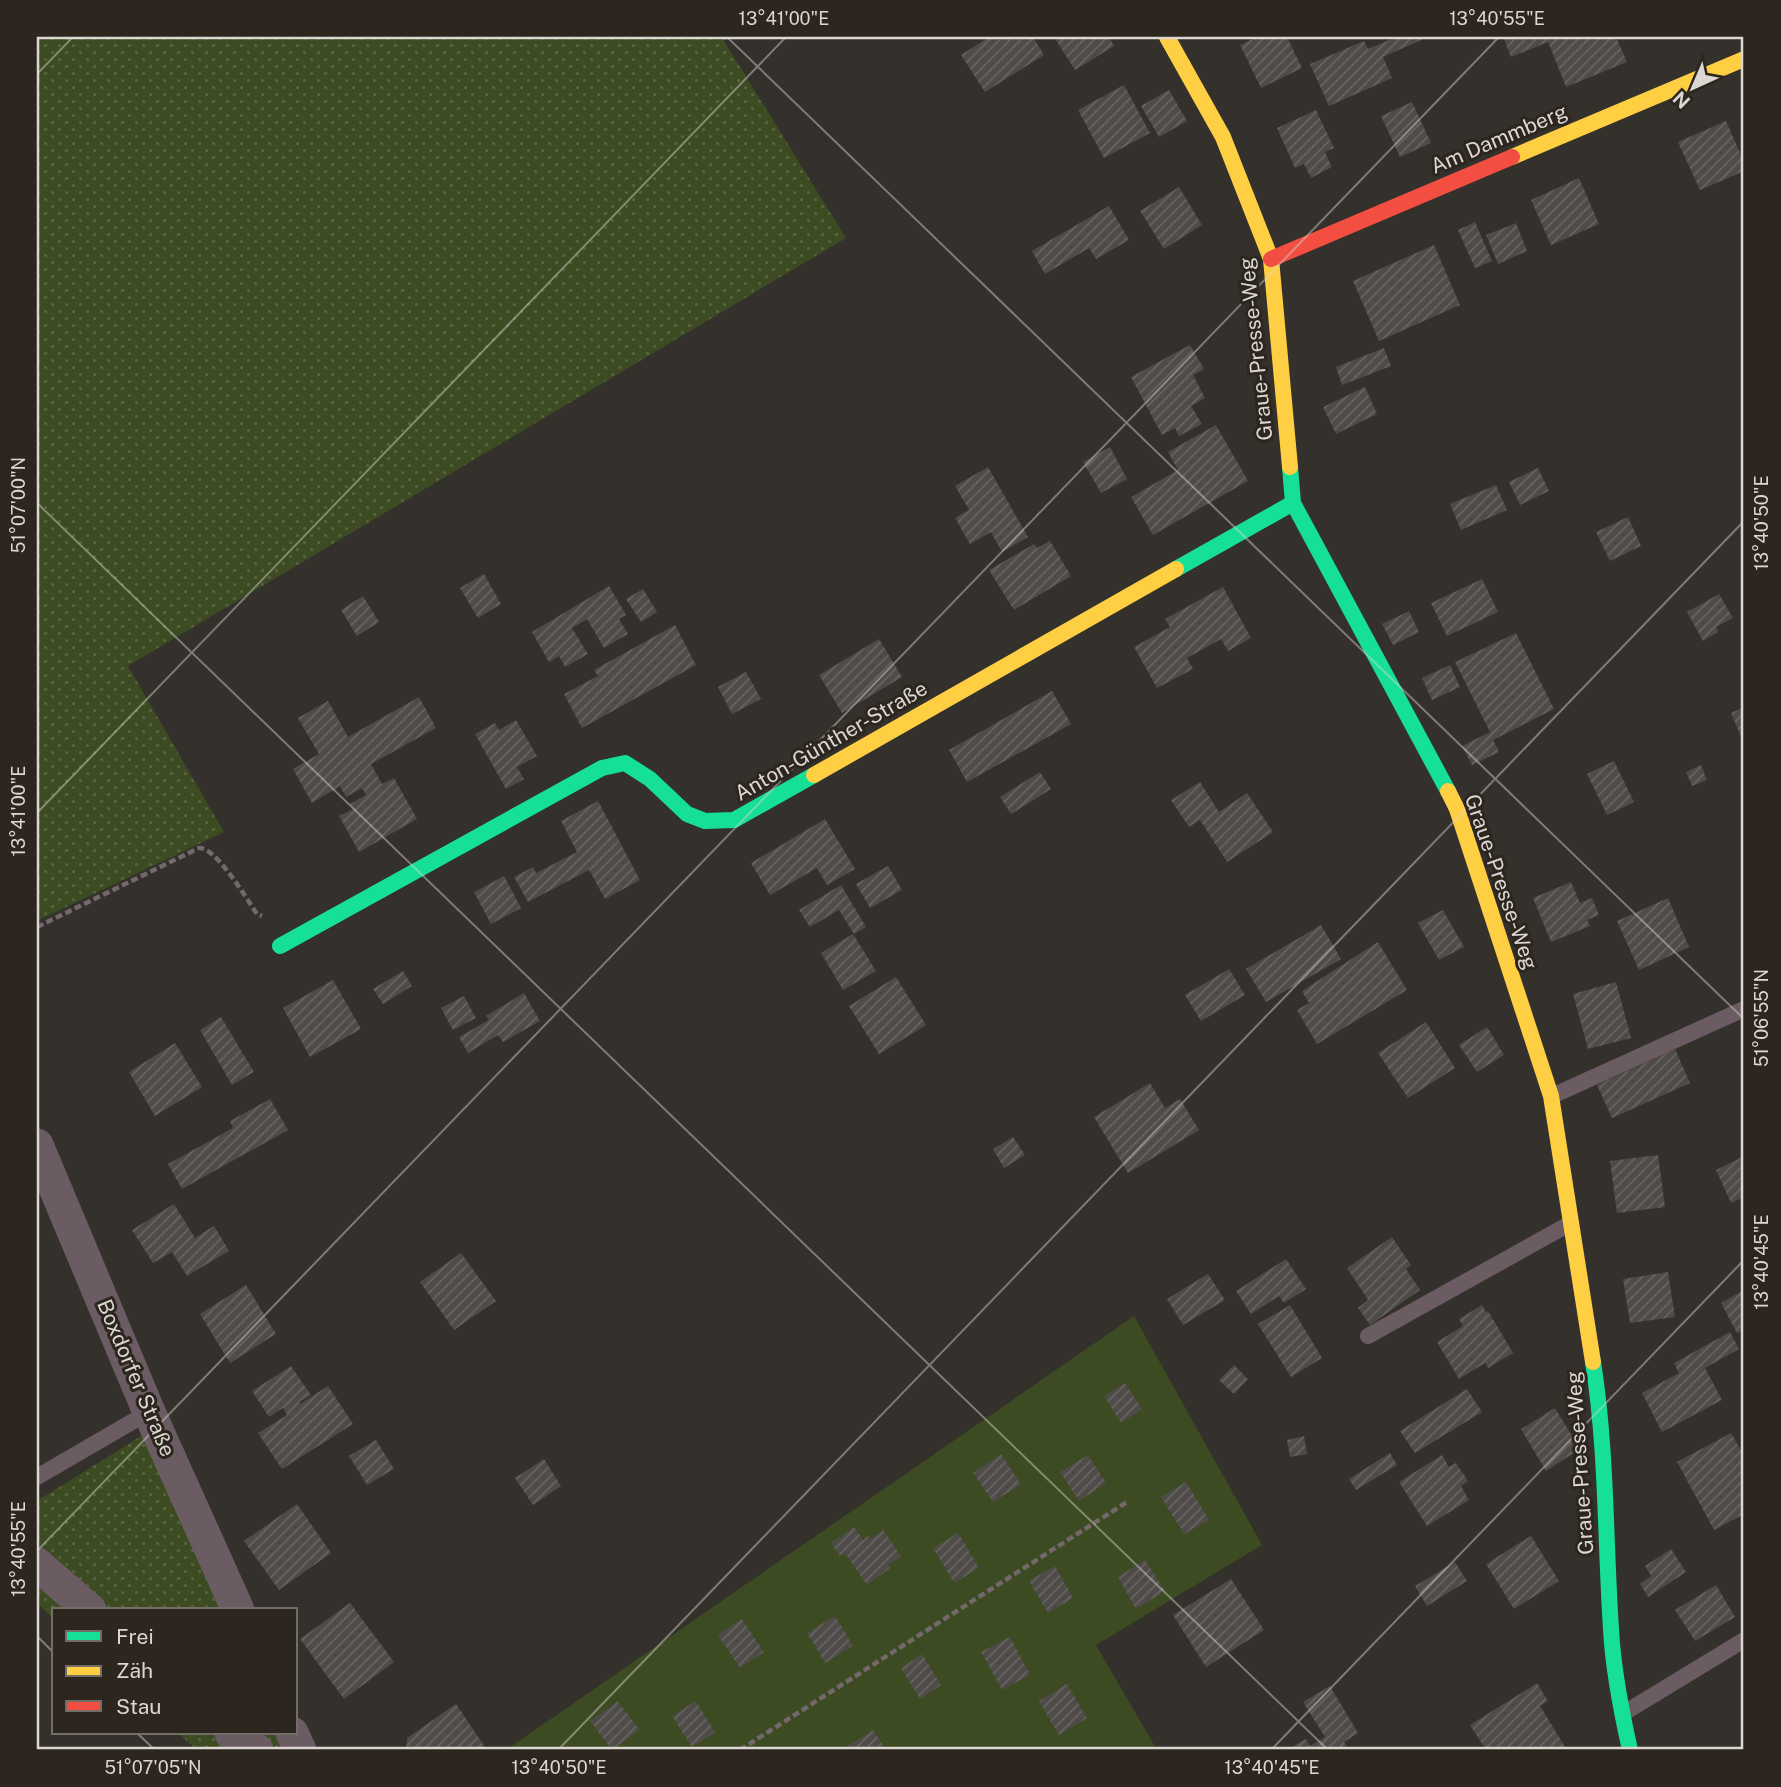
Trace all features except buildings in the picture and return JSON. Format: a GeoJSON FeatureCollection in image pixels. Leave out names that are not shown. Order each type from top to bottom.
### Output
{"type":"FeatureCollection","features":[{"type":"Feature","properties":{"kind":"street","name":"Graue-Presse-Weg"},"geometry":{"type":"LineString","coordinates":[[1167,37],[1223,137],[1271,259],[1293,503],[1457,809],[1551,1096],[1600,1406],[1605,1463],[1611,1631],[1622,1714],[1630,1750]]}},
{"type":"Feature","properties":{"kind":"street","name":"Am Dammberg"},"geometry":{"type":"LineString","coordinates":[[1271,259],[1744,59]]}},
{"type":"Feature","properties":{"kind":"street","name":"Anton-Günther-Straße"},"geometry":{"type":"LineString","coordinates":[[280,946],[602,768],[625,763],[653,781],[685,814],[710,823],[734,820],[1293,503]]}},
{"type":"Feature","properties":{"kind":"street","name":"Boxdorfer Straße"},"geometry":{"type":"LineString","coordinates":[[37,1145],[149,1412],[237,1608]]}},
{"type":"Feature","properties":{"kind":"street"},"geometry":{"type":"LineString","coordinates":[[37,1564],[88,1608]]}},
{"type":"Feature","properties":{"kind":"street"},"geometry":{"type":"LineString","coordinates":[[233,1734],[257,1750]]}},
{"type":"Feature","properties":{"kind":"street"},"geometry":{"type":"LineString","coordinates":[[292,1734],[300,1750]]}},
{"type":"Feature","properties":{"kind":"lane"},"geometry":{"type":"LineString","coordinates":[[1551,1096],[1744,1009]]}},
{"type":"Feature","properties":{"kind":"lane"},"geometry":{"type":"LineString","coordinates":[[1368,1336],[1571,1223]]}},
{"type":"Feature","properties":{"kind":"lane"},"geometry":{"type":"LineString","coordinates":[[37,1477],[149,1412]]}},
{"type":"Feature","properties":{"kind":"lane"},"geometry":{"type":"LineString","coordinates":[[1622,1714],[1744,1640]]}},
{"type":"Feature","properties":{"kind":"path"},"geometry":{"type":"LineString","coordinates":[[37,927],[199,848],[205,848],[217,857],[257,914],[299,935]]}},
{"type":"Feature","properties":{"kind":"path"},"geometry":{"type":"LineString","coordinates":[[740,1750],[1127,1502]]}},
{"type":"Feature","properties":{"kind":"green space"},"geometry":{"type":"Polygon","coordinates":[[[37,37],[730,37],[724,41],[846,238],[128,666],[224,832],[37,921],[37,37]]]}},
{"type":"Feature","properties":{"kind":"green space"},"geometry":{"type":"Polygon","coordinates":[[[1134,1316],[1262,1545],[1096,1645],[1157,1750],[506,1750],[1134,1316]]]}},
{"type":"Feature","properties":{"kind":"green space"},"geometry":{"type":"Polygon","coordinates":[[[157,1426],[232,1608],[52,1608],[52,1617],[37,1603],[37,1501],[157,1426]]]}},
{"type":"Feature","properties":{"kind":"green space"},"geometry":{"type":"Polygon","coordinates":[[[179,1734],[284,1734],[291,1750],[197,1750],[179,1734]]]}},
{"type":"Feature","properties":{"kind":"traffic: fast"},"geometry":{"type":"LineString","coordinates":[[1290,467],[1293,503],[1448,791]]}},
{"type":"Feature","properties":{"kind":"traffic: fast"},"geometry":{"type":"LineString","coordinates":[[1176,569],[1293,503]]}},
{"type":"Feature","properties":{"kind":"traffic: fast"},"geometry":{"type":"LineString","coordinates":[[280,946],[602,768],[625,763],[650,779],[687,814],[705,821],[734,820],[814,775]]}},
{"type":"Feature","properties":{"kind":"traffic: fast"},"geometry":{"type":"LineString","coordinates":[[1593,1362],[1603,1462],[1612,1644],[1630,1750]]}},
{"type":"Feature","properties":{"kind":"traffic: slow"},"geometry":{"type":"LineString","coordinates":[[1167,37],[1223,137],[1271,259],[1290,467]]}},
{"type":"Feature","properties":{"kind":"traffic: slow"},"geometry":{"type":"LineString","coordinates":[[1512,157],[1744,59]]}},
{"type":"Feature","properties":{"kind":"traffic: slow"},"geometry":{"type":"LineString","coordinates":[[814,775],[1176,569]]}},
{"type":"Feature","properties":{"kind":"traffic: slow"},"geometry":{"type":"LineString","coordinates":[[1448,791],[1457,809],[1551,1096],[1593,1362]]}},
{"type":"Feature","properties":{"kind":"traffic: jam"},"geometry":{"type":"LineString","coordinates":[[1271,259],[1512,157]]}}]}
